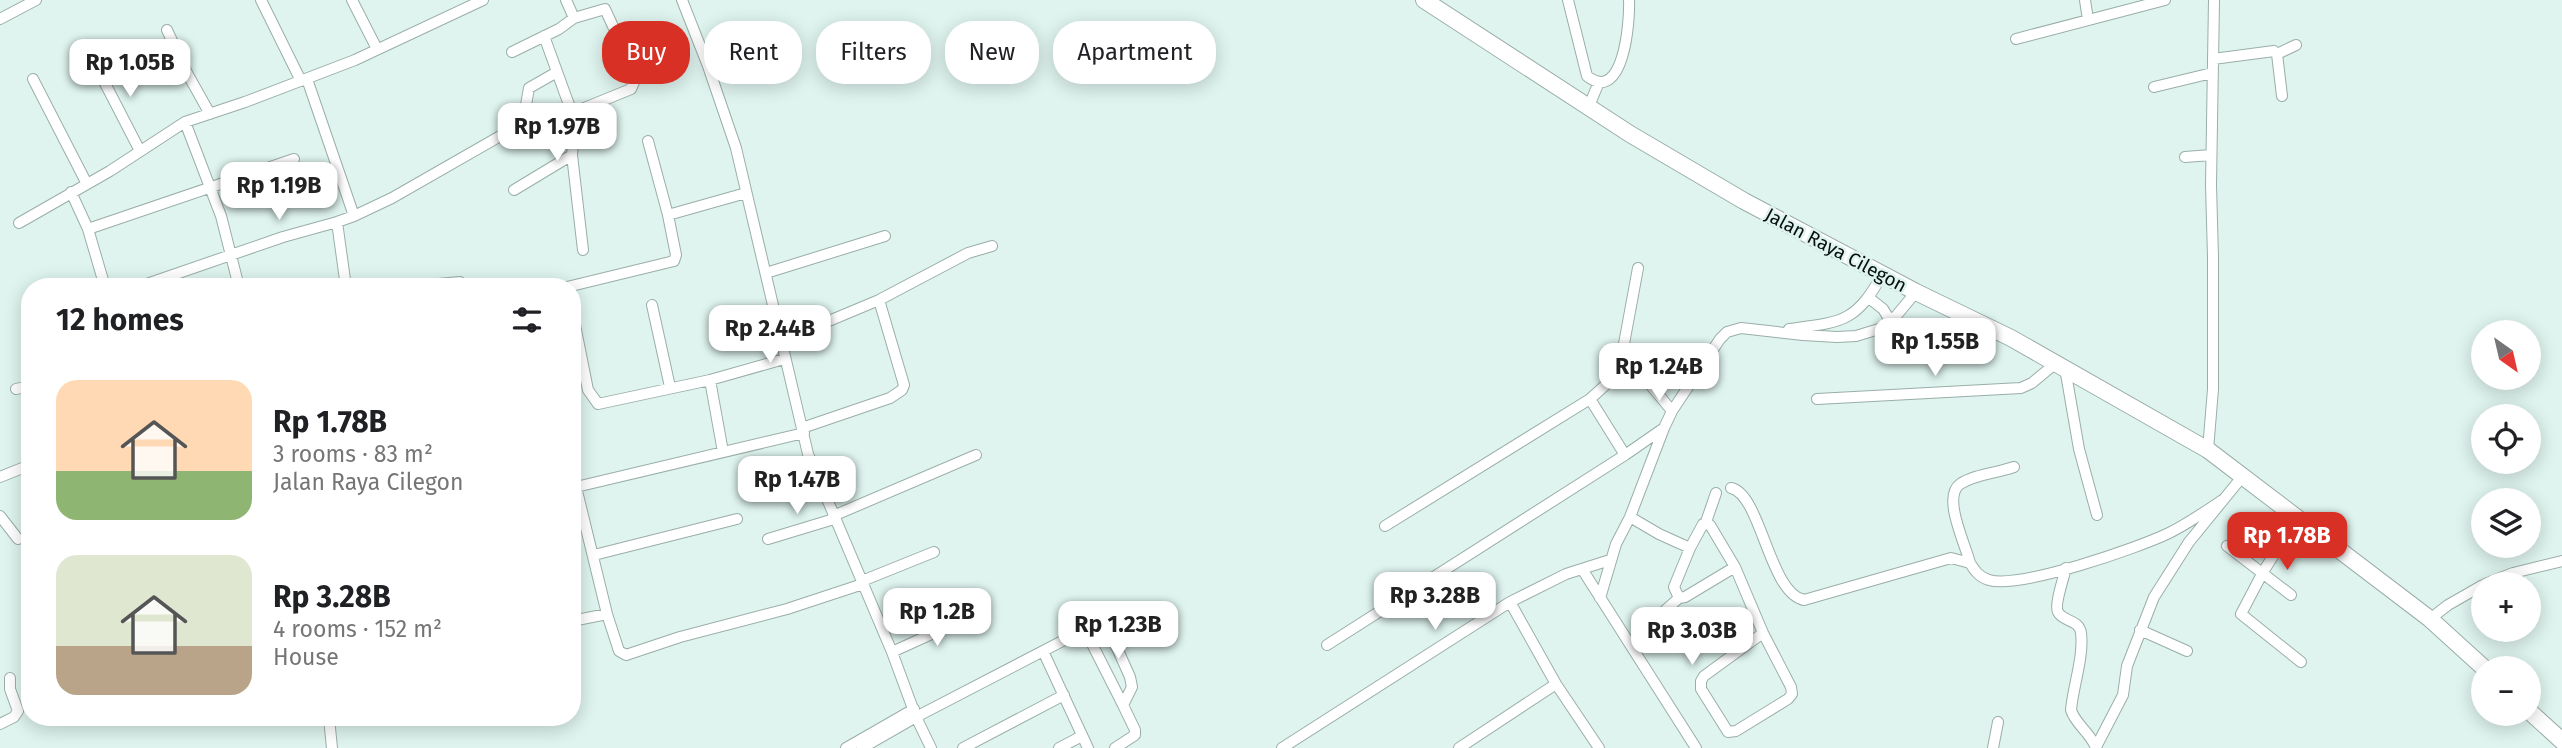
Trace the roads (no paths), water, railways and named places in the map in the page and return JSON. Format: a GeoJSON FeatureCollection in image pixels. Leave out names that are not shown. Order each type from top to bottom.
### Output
{"type":"FeatureCollection","features":[{"type":"Feature","properties":{"kind":"highway","name":"Jalan Raya Cilegon"},"geometry":{"type":"LineString","coordinates":[[1424,0],[1630,134],[1744,201],[1916,292],[2011,338],[2208,450],[2430,619],[2471,656]]}},
{"type":"Feature","properties":{"kind":"highway"},"geometry":{"type":"LineString","coordinates":[[2541,722],[2562,741]]}},
{"type":"Feature","properties":{"kind":"street"},"geometry":{"type":"LineString","coordinates":[[261,0],[304,80],[354,216]]}},
{"type":"Feature","properties":{"kind":"street"},"geometry":{"type":"LineString","coordinates":[[352,0],[377,49]]}},
{"type":"Feature","properties":{"kind":"street"},"geometry":{"type":"LineString","coordinates":[[19,223],[185,122],[304,80],[483,0]]}},
{"type":"Feature","properties":{"kind":"street"},"geometry":{"type":"LineString","coordinates":[[566,0],[574,18]]}},
{"type":"Feature","properties":{"kind":"street"},"geometry":{"type":"LineString","coordinates":[[682,0],[708,65],[736,148],[808,454],[932,748]]}},
{"type":"Feature","properties":{"kind":"street"},"geometry":{"type":"LineString","coordinates":[[1568,0],[1587,76],[1600,82],[1608,80],[1619,69],[1630,15],[1629,0]]}},
{"type":"Feature","properties":{"kind":"street"},"geometry":{"type":"LineString","coordinates":[[2085,0],[2088,20]]}},
{"type":"Feature","properties":{"kind":"street"},"geometry":{"type":"LineString","coordinates":[[2016,39],[2165,0]]}},
{"type":"Feature","properties":{"kind":"street"},"geometry":{"type":"LineString","coordinates":[[2208,450],[2213,389],[2211,155],[2214,0]]}},
{"type":"Feature","properties":{"kind":"street"},"geometry":{"type":"LineString","coordinates":[[0,19],[31,1]]}},
{"type":"Feature","properties":{"kind":"street"},"geometry":{"type":"LineString","coordinates":[[512,52],[574,18],[606,9],[635,76],[631,89],[572,113],[568,121],[573,144],[583,250]]}},
{"type":"Feature","properties":{"kind":"street"},"geometry":{"type":"LineString","coordinates":[[167,30],[210,114]]}},
{"type":"Feature","properties":{"kind":"street"},"geometry":{"type":"LineString","coordinates":[[544,36],[572,113]]}},
{"type":"Feature","properties":{"kind":"street"},"geometry":{"type":"LineString","coordinates":[[2213,59],[2269,51],[2277,54],[2296,45]]}},
{"type":"Feature","properties":{"kind":"street"},"geometry":{"type":"LineString","coordinates":[[2277,54],[2282,96]]}},
{"type":"Feature","properties":{"kind":"street"},"geometry":{"type":"LineString","coordinates":[[93,60],[140,151]]}},
{"type":"Feature","properties":{"kind":"street"},"geometry":{"type":"LineString","coordinates":[[165,278],[283,237],[337,222],[392,198],[516,127],[524,116],[529,88],[557,72]]}},
{"type":"Feature","properties":{"kind":"street"},"geometry":{"type":"LineString","coordinates":[[2154,87],[2213,73]]}},
{"type":"Feature","properties":{"kind":"street"},"geometry":{"type":"LineString","coordinates":[[33,79],[87,184]]}},
{"type":"Feature","properties":{"kind":"street"},"geometry":{"type":"LineString","coordinates":[[1589,106],[1600,82]]}},
{"type":"Feature","properties":{"kind":"street"},"geometry":{"type":"LineString","coordinates":[[185,122],[211,189],[237,278]]}},
{"type":"Feature","properties":{"kind":"street"},"geometry":{"type":"LineString","coordinates":[[581,284],[674,261],[676,254],[668,215],[648,141]]}},
{"type":"Feature","properties":{"kind":"street"},"geometry":{"type":"LineString","coordinates":[[514,190],[572,155]]}},
{"type":"Feature","properties":{"kind":"street"},"geometry":{"type":"LineString","coordinates":[[2185,157],[2211,155]]}},
{"type":"Feature","properties":{"kind":"street"},"geometry":{"type":"LineString","coordinates":[[88,229],[294,159]]}},
{"type":"Feature","properties":{"kind":"street"},"geometry":{"type":"LineString","coordinates":[[71,192],[88,229],[100,278]]}},
{"type":"Feature","properties":{"kind":"street"},"geometry":{"type":"LineString","coordinates":[[668,215],[746,194]]}},
{"type":"Feature","properties":{"kind":"street"},"geometry":{"type":"LineString","coordinates":[[337,222],[345,278]]}},
{"type":"Feature","properties":{"kind":"street"},"geometry":{"type":"LineString","coordinates":[[766,274],[885,236]]}},
{"type":"Feature","properties":{"kind":"street"},"geometry":{"type":"LineString","coordinates":[[781,341],[879,300],[968,253],[992,246]]}},
{"type":"Feature","properties":{"kind":"street"},"geometry":{"type":"LineString","coordinates":[[1621,360],[1638,268]]}},
{"type":"Feature","properties":{"kind":"street"},"geometry":{"type":"LineString","coordinates":[[1778,331],[1841,320],[1859,310],[1883,273]]}},
{"type":"Feature","properties":{"kind":"street"},"geometry":{"type":"LineString","coordinates":[[1600,598],[1616,544],[1630,517],[1672,411],[1712,348],[1727,332],[1741,328],[1838,337],[1856,336],[1892,322],[1916,292]]}},
{"type":"Feature","properties":{"kind":"street"},"geometry":{"type":"LineString","coordinates":[[1869,298],[1883,309],[1892,322]]}},
{"type":"Feature","properties":{"kind":"street"},"geometry":{"type":"LineString","coordinates":[[581,485],[803,430],[890,398],[902,390],[904,385],[879,300]]}},
{"type":"Feature","properties":{"kind":"street"},"geometry":{"type":"LineString","coordinates":[[652,305],[670,387]]}},
{"type":"Feature","properties":{"kind":"street"},"geometry":{"type":"LineString","coordinates":[[581,355],[588,390],[594,401],[605,404],[710,380],[784,359]]}},
{"type":"Feature","properties":{"kind":"street"},"geometry":{"type":"LineString","coordinates":[[1385,526],[1590,399],[1611,380],[1616,363],[1621,360],[1627,359],[1634,365],[1672,411]]}},
{"type":"Feature","properties":{"kind":"street"},"geometry":{"type":"LineString","coordinates":[[1817,399],[2021,388],[2060,365],[2097,515]]}},
{"type":"Feature","properties":{"kind":"street"},"geometry":{"type":"LineString","coordinates":[[710,380],[723,452]]}},
{"type":"Feature","properties":{"kind":"street"},"geometry":{"type":"LineString","coordinates":[[16,389],[21,388]]}},
{"type":"Feature","properties":{"kind":"street"},"geometry":{"type":"LineString","coordinates":[[1590,399],[1625,455]]}},
{"type":"Feature","properties":{"kind":"street"},"geometry":{"type":"LineString","coordinates":[[1327,645],[1664,428]]}},
{"type":"Feature","properties":{"kind":"street"},"geometry":{"type":"LineString","coordinates":[[768,539],[834,517],[976,455]]}},
{"type":"Feature","properties":{"kind":"street"},"geometry":{"type":"LineString","coordinates":[[2014,467],[1961,484],[1952,493],[1952,504],[1970,563],[1977,574],[1987,580],[2001,582],[2066,568],[2135,547],[2165,534],[2224,499]]}},
{"type":"Feature","properties":{"kind":"street"},"geometry":{"type":"LineString","coordinates":[[0,477],[21,469]]}},
{"type":"Feature","properties":{"kind":"street"},"geometry":{"type":"LineString","coordinates":[[2096,747],[2123,695],[2127,666],[2154,597],[2189,542],[2242,477]]}},
{"type":"Feature","properties":{"kind":"street"},"geometry":{"type":"LineString","coordinates":[[1731,488],[1738,489],[1746,499],[1768,551],[1790,593],[1801,600],[1951,558],[1970,563]]}},
{"type":"Feature","properties":{"kind":"street"},"geometry":{"type":"LineString","coordinates":[[1679,598],[1674,587],[1690,548],[1706,522],[1716,493]]}},
{"type":"Feature","properties":{"kind":"street"},"geometry":{"type":"LineString","coordinates":[[581,511],[607,614],[619,651],[626,656],[680,637],[787,609],[863,582],[933,552]]}},
{"type":"Feature","properties":{"kind":"street"},"geometry":{"type":"LineString","coordinates":[[0,516],[18,539]]}},
{"type":"Feature","properties":{"kind":"street"},"geometry":{"type":"LineString","coordinates":[[1630,517],[1690,548]]}},
{"type":"Feature","properties":{"kind":"street"},"geometry":{"type":"LineString","coordinates":[[2298,518],[2263,572],[2241,614],[2301,662]]}},
{"type":"Feature","properties":{"kind":"street"},"geometry":{"type":"LineString","coordinates":[[594,555],[737,519]]}},
{"type":"Feature","properties":{"kind":"street"},"geometry":{"type":"LineString","coordinates":[[1706,522],[1712,527],[1735,567],[1792,694],[1736,731],[1728,732],[1701,689],[1701,681],[1763,633]]}},
{"type":"Feature","properties":{"kind":"street"},"geometry":{"type":"LineString","coordinates":[[2227,546],[2291,595]]}},
{"type":"Feature","properties":{"kind":"street"},"geometry":{"type":"LineString","coordinates":[[1282,748],[1510,602],[1566,574],[1610,560]]}},
{"type":"Feature","properties":{"kind":"street"},"geometry":{"type":"LineString","coordinates":[[2517,572],[2562,561]]}},
{"type":"Feature","properties":{"kind":"street"},"geometry":{"type":"LineString","coordinates":[[1660,615],[1679,598],[1735,567]]}},
{"type":"Feature","properties":{"kind":"street"},"geometry":{"type":"LineString","coordinates":[[2066,568],[2057,608],[2059,614],[2076,623],[2080,629],[2081,643],[2071,710],[2073,717],[2091,736],[2096,747]]}},
{"type":"Feature","properties":{"kind":"street"},"geometry":{"type":"LineString","coordinates":[[1582,569],[1696,748]]}},
{"type":"Feature","properties":{"kind":"street"},"geometry":{"type":"LineString","coordinates":[[2430,619],[2471,592]]}},
{"type":"Feature","properties":{"kind":"street"},"geometry":{"type":"LineString","coordinates":[[1510,602],[1556,684],[1599,748]]}},
{"type":"Feature","properties":{"kind":"street"},"geometry":{"type":"LineString","coordinates":[[846,748],[1126,608]]}},
{"type":"Feature","properties":{"kind":"street"},"geometry":{"type":"LineString","coordinates":[[581,619],[607,614]]}},
{"type":"Feature","properties":{"kind":"street"},"geometry":{"type":"LineString","coordinates":[[892,652],[969,617]]}},
{"type":"Feature","properties":{"kind":"street"},"geometry":{"type":"LineString","coordinates":[[1104,619],[1131,683],[1123,705]]}},
{"type":"Feature","properties":{"kind":"street"},"geometry":{"type":"LineString","coordinates":[[1085,630],[1135,730],[1135,735],[1115,748]]}},
{"type":"Feature","properties":{"kind":"street"},"geometry":{"type":"LineString","coordinates":[[2140,631],[2187,651]]}},
{"type":"Feature","properties":{"kind":"street"},"geometry":{"type":"LineString","coordinates":[[1043,651],[1088,748]]}},
{"type":"Feature","properties":{"kind":"street"},"geometry":{"type":"LineString","coordinates":[[0,724],[14,717],[18,711],[10,689],[10,678]]}},
{"type":"Feature","properties":{"kind":"street"},"geometry":{"type":"LineString","coordinates":[[1459,748],[1556,684]]}},
{"type":"Feature","properties":{"kind":"street"},"geometry":{"type":"LineString","coordinates":[[0,695],[10,689]]}},
{"type":"Feature","properties":{"kind":"street"},"geometry":{"type":"LineString","coordinates":[[963,748],[1063,695]]}},
{"type":"Feature","properties":{"kind":"street"},"geometry":{"type":"LineString","coordinates":[[862,748],[915,713]]}},
{"type":"Feature","properties":{"kind":"street"},"geometry":{"type":"LineString","coordinates":[[1993,748],[1998,722]]}},
{"type":"Feature","properties":{"kind":"street"},"geometry":{"type":"LineString","coordinates":[[330,726],[331,748]]}},
{"type":"Feature","properties":{"kind":"street"},"geometry":{"type":"LineString","coordinates":[[1059,748],[1082,736]]}}]}
